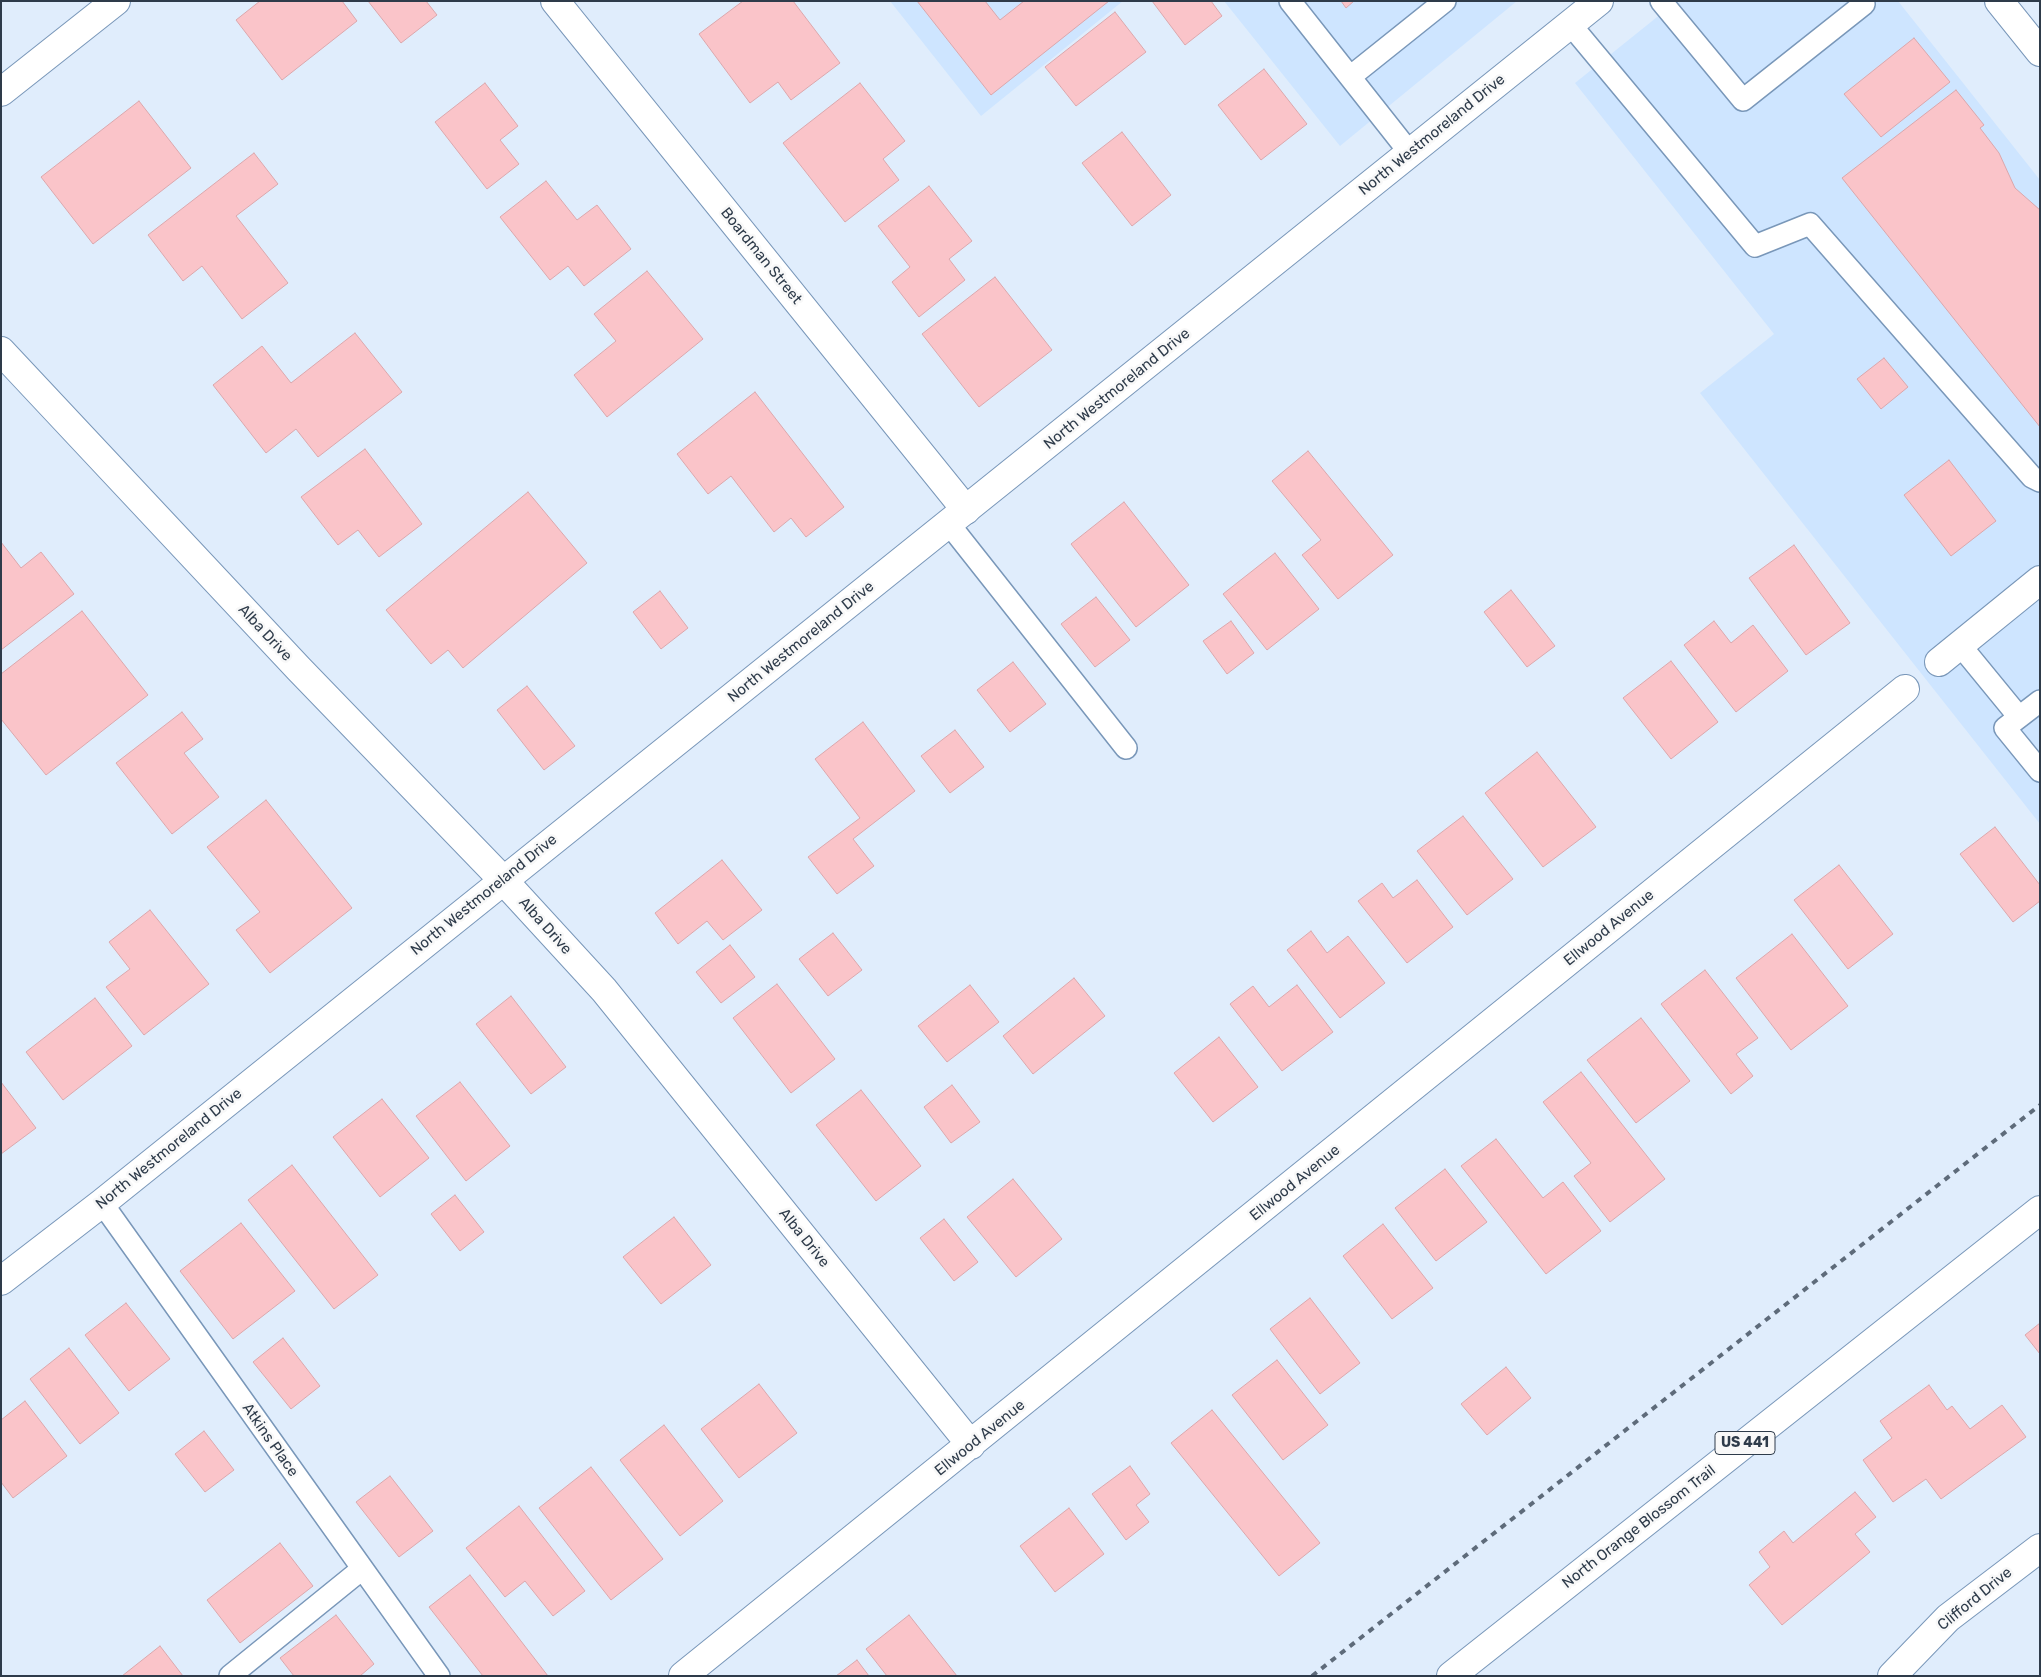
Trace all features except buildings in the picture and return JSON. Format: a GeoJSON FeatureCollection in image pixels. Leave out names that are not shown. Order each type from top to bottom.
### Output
{"type":"FeatureCollection","features":[{"type":"Feature","properties":{"kind":"main road"},"geometry":{"type":"LineString","coordinates":[[1,92],[116,1]]}},
{"type":"Feature","properties":{"kind":"main road","name":"Boardman Street"},"geometry":{"type":"LineString","coordinates":[[555,1],[958,517]]}},
{"type":"Feature","properties":{"kind":"main road","name":"North Westmoreland Drive"},"geometry":{"type":"LineString","coordinates":[[1,1281],[102,1203],[958,517],[1598,1]]}},
{"type":"Feature","properties":{"kind":"main road"},"geometry":{"type":"LineString","coordinates":[[1999,1],[2040,52]]}},
{"type":"Feature","properties":{"kind":"main road","name":"Alba Drive"},"geometry":{"type":"LineString","coordinates":[[1,351],[306,676],[503,880],[604,990],[971,1445]]}},
{"type":"Feature","properties":{"kind":"main road"},"geometry":{"type":"LineString","coordinates":[[1939,662],[2040,580]]}},
{"type":"Feature","properties":{"kind":"main road","name":"Ellwood Avenue"},"geometry":{"type":"LineString","coordinates":[[683,1676],[1905,689]]}},
{"type":"Feature","properties":{"kind":"main road","name":"North Orange Blossom Trail"},"geometry":{"type":"LineString","coordinates":[[1450,1676],[2040,1210]]}},
{"type":"Feature","properties":{"kind":"main road","name":"Clifford Drive"},"geometry":{"type":"LineString","coordinates":[[1892,1676],[1948,1618],[2040,1548]]}},
{"type":"Feature","properties":{"kind":"lane"},"geometry":{"type":"LineString","coordinates":[[1290,1],[1410,153]]}},
{"type":"Feature","properties":{"kind":"lane"},"geometry":{"type":"LineString","coordinates":[[1350,77],[1445,1]]}},
{"type":"Feature","properties":{"kind":"lane"},"geometry":{"type":"LineString","coordinates":[[1661,1],[1743,100],[1864,4]]}},
{"type":"Feature","properties":{"kind":"lane"},"geometry":{"type":"LineString","coordinates":[[1570,24],[1755,246],[1810,224],[2032,477],[2040,481]]}},
{"type":"Feature","properties":{"kind":"lane"},"geometry":{"type":"LineString","coordinates":[[958,517],[1126,748]]}},
{"type":"Feature","properties":{"kind":"lane"},"geometry":{"type":"LineString","coordinates":[[1960,645],[2019,717]]}},
{"type":"Feature","properties":{"kind":"lane"},"geometry":{"type":"LineString","coordinates":[[2040,701],[2005,728],[2040,771]]}},
{"type":"Feature","properties":{"kind":"lane","name":"Atkins Place"},"geometry":{"type":"LineString","coordinates":[[102,1203],[438,1676]]}},
{"type":"Feature","properties":{"kind":"lane"},"geometry":{"type":"LineString","coordinates":[[230,1676],[362,1569]]}},
{"type":"Feature","properties":{"kind":"shaded area"},"geometry":{"type":"Polygon","coordinates":[[[890,1],[1123,1],[981,116],[890,1]]]}},
{"type":"Feature","properties":{"kind":"shaded area"},"geometry":{"type":"Polygon","coordinates":[[[1224,1],[1517,1],[1340,146],[1224,1]]]}},
{"type":"Feature","properties":{"kind":"shaded area"},"geometry":{"type":"Polygon","coordinates":[[[1677,1],[1898,1],[2040,180],[2040,824],[1700,393],[1774,334],[1575,83],[1677,1]]]}},
{"type":"Feature","properties":{"kind":"railway"},"geometry":{"type":"LineString","coordinates":[[1312,1676],[2040,1105]]}}]}
